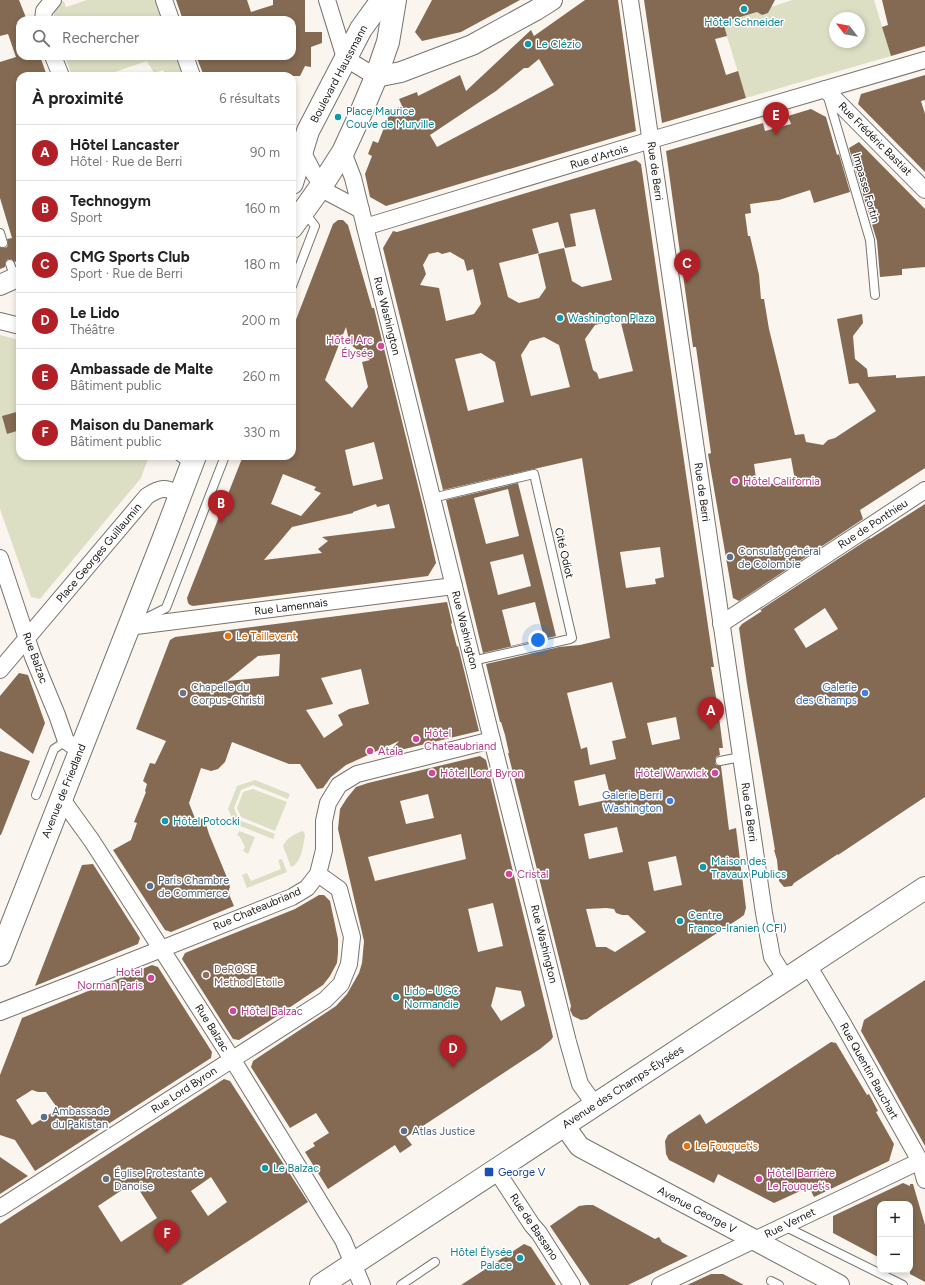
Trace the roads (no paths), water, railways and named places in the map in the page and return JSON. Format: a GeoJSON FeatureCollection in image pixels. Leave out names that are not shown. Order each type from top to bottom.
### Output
{"type":"FeatureCollection","features":[{"type":"Feature","properties":{"kind":"main road","name":"Boulevard Haussmann"},"geometry":{"type":"LineString","coordinates":[[301,141],[365,23],[382,0]]}},
{"type":"Feature","properties":{"kind":"main road"},"geometry":{"type":"LineString","coordinates":[[298,219],[343,152],[376,78],[388,42],[395,0]]}},
{"type":"Feature","properties":{"kind":"main road"},"geometry":{"type":"LineString","coordinates":[[296,164],[301,141]]}},
{"type":"Feature","properties":{"kind":"main road","name":"Avenue de Friedland"},"geometry":{"type":"LineString","coordinates":[[0,955],[61,798],[77,744],[128,627],[163,540],[180,494],[188,460]]}},
{"type":"Feature","properties":{"kind":"main road","name":"Avenue des Champs-Élysées"},"geometry":{"type":"LineString","coordinates":[[321,1285],[925,888]]}},
{"type":"Feature","properties":{"kind":"street"},"geometry":{"type":"LineString","coordinates":[[43,16],[44,11],[53,0]]}},
{"type":"Feature","properties":{"kind":"street"},"geometry":{"type":"LineString","coordinates":[[164,0],[170,16]]}},
{"type":"Feature","properties":{"kind":"street"},"geometry":{"type":"LineString","coordinates":[[327,0],[345,58],[376,78],[401,72],[472,45],[552,0]]}},
{"type":"Feature","properties":{"kind":"street","name":"Rue de Berri"},"geometry":{"type":"LineString","coordinates":[[630,0],[763,905],[772,958],[786,980]]}},
{"type":"Feature","properties":{"kind":"street"},"geometry":{"type":"LineString","coordinates":[[55,60],[59,72]]}},
{"type":"Feature","properties":{"kind":"street"},"geometry":{"type":"LineString","coordinates":[[186,60],[191,72]]}},
{"type":"Feature","properties":{"kind":"street","name":"Rue d'Artois"},"geometry":{"type":"LineString","coordinates":[[365,226],[925,60]]}},
{"type":"Feature","properties":{"kind":"street","name":"Rue Frédéric Bastiat"},"geometry":{"type":"LineString","coordinates":[[825,89],[925,190]]}},
{"type":"Feature","properties":{"kind":"street"},"geometry":{"type":"LineString","coordinates":[[301,141],[314,174],[329,193],[362,210]]}},
{"type":"Feature","properties":{"kind":"street","name":"Rue Washington"},"geometry":{"type":"LineString","coordinates":[[343,152],[353,178],[362,210],[472,661],[566,1034],[580,1084],[596,1105]]}},
{"type":"Feature","properties":{"kind":"street"},"geometry":{"type":"LineString","coordinates":[[0,321],[16,325]]}},
{"type":"Feature","properties":{"kind":"street","name":"Place Georges Guillaumin"},"geometry":{"type":"LineString","coordinates":[[0,670],[148,496],[156,490],[164,488],[180,494]]}},
{"type":"Feature","properties":{"kind":"street","name":"Rue de Ponthieu"},"geometry":{"type":"LineString","coordinates":[[721,624],[925,490]]}},
{"type":"Feature","properties":{"kind":"street","name":"Rue Balzac"},"geometry":{"type":"LineString","coordinates":[[0,558],[33,657],[57,715],[77,744]]}},
{"type":"Feature","properties":{"kind":"street","name":"Rue Lamennais"},"geometry":{"type":"LineString","coordinates":[[128,627],[454,586]]}},
{"type":"Feature","properties":{"kind":"street","name":"Rue Chateaubriand"},"geometry":{"type":"LineString","coordinates":[[0,1012],[292,897],[307,888],[318,874],[324,850],[324,821],[328,802],[339,785],[357,774],[492,740]]}},
{"type":"Feature","properties":{"kind":"street","name":"Rue Balzac"},"geometry":{"type":"LineString","coordinates":[[61,798],[92,841],[232,1059],[343,1240],[362,1285]]}},
{"type":"Feature","properties":{"kind":"street","name":"Rue Lord Byron"},"geometry":{"type":"LineString","coordinates":[[0,1208],[325,1000],[341,984],[349,964],[352,937],[339,889],[318,874]]}},
{"type":"Feature","properties":{"kind":"street","name":"Rue Quentin Bauchart"},"geometry":{"type":"LineString","coordinates":[[808,965],[842,1022],[920,1161],[925,1180]]}},
{"type":"Feature","properties":{"kind":"street","name":"Avenue George V"},"geometry":{"type":"LineString","coordinates":[[564,1125],[582,1148],[839,1285]]}},
{"type":"Feature","properties":{"kind":"street","name":"Rue Vernet"},"geometry":{"type":"LineString","coordinates":[[660,1285],[920,1161]]}},
{"type":"Feature","properties":{"kind":"street","name":"Rue de Bassano"},"geometry":{"type":"LineString","coordinates":[[496,1170],[572,1285]]}},
{"type":"Feature","properties":{"kind":"lane","name":"Impasse Fortin"},"geometry":{"type":"LineString","coordinates":[[825,89],[870,240],[875,296]]}},
{"type":"Feature","properties":{"kind":"lane"},"geometry":{"type":"LineString","coordinates":[[296,276],[316,226],[298,219]]}},
{"type":"Feature","properties":{"kind":"lane"},"geometry":{"type":"LineString","coordinates":[[0,232],[3,243]]}},
{"type":"Feature","properties":{"kind":"lane"},"geometry":{"type":"LineString","coordinates":[[128,627],[166,608],[223,460]]}},
{"type":"Feature","properties":{"kind":"lane","name":"Cité Odiot"},"geometry":{"type":"LineString","coordinates":[[432,498],[534,474],[572,638],[570,640],[472,661]]}},
{"type":"Feature","properties":{"kind":"lane"},"geometry":{"type":"LineString","coordinates":[[36,795],[54,749],[77,744]]}},
{"type":"Feature","properties":{"kind":"lane"},"geometry":{"type":"LineString","coordinates":[[720,761],[741,757]]}},
{"type":"Feature","properties":{"kind":"lane"},"geometry":{"type":"LineString","coordinates":[[783,1226],[903,1285]]}},
{"type":"Feature","properties":{"kind":"lane"},"geometry":{"type":"LineString","coordinates":[[400,1285],[435,1262]]}},
{"type":"Feature","properties":{"kind":"lane"},"geometry":{"type":"LineString","coordinates":[[771,1281],[780,1285]]}},
{"type":"Feature","properties":{"kind":"place","name":"Hôtel Schneider"},"geometry":{"type":"Point","coordinates":[744,9]}},
{"type":"Feature","properties":{"kind":"place","name":"Le Clézio"},"geometry":{"type":"Point","coordinates":[528,44]}},
{"type":"Feature","properties":{"kind":"place","name":"Place Maurice Couve de Murville"},"geometry":{"type":"Point","coordinates":[338,117]}},
{"type":"Feature","properties":{"kind":"place","name":"Ambassade de Malte"},"geometry":{"type":"Point","coordinates":[776,135]}},
{"type":"Feature","properties":{"kind":"place","name":"CMG Sports Club"},"geometry":{"type":"Point","coordinates":[687,283]}},
{"type":"Feature","properties":{"kind":"place","name":"Washington Plaza"},"geometry":{"type":"Point","coordinates":[560,318]}},
{"type":"Feature","properties":{"kind":"place","name":"Hôtel Arc Élysée"},"geometry":{"type":"Point","coordinates":[381,346]}},
{"type":"Feature","properties":{"kind":"place","name":"Hôtel California"},"geometry":{"type":"Point","coordinates":[735,481]}},
{"type":"Feature","properties":{"kind":"place","name":"Technogym"},"geometry":{"type":"Point","coordinates":[221,523]}},
{"type":"Feature","properties":{"kind":"place","name":"Consulat général de Colombie"},"geometry":{"type":"Point","coordinates":[730,557]}},
{"type":"Feature","properties":{"kind":"place","name":"Le Taillevent"},"geometry":{"type":"Point","coordinates":[228,636]}},
{"type":"Feature","properties":{"kind":"place","name":"Chapelle du Corpus-Christi"},"geometry":{"type":"Point","coordinates":[183,693]}},
{"type":"Feature","properties":{"kind":"place","name":"Galerie des Champs"},"geometry":{"type":"Point","coordinates":[865,693]}},
{"type":"Feature","properties":{"kind":"place","name":"Hôtel Lancaster"},"geometry":{"type":"Point","coordinates":[711,730]}},
{"type":"Feature","properties":{"kind":"place","name":"Hôtel Chateaubriand"},"geometry":{"type":"Point","coordinates":[416,739]}},
{"type":"Feature","properties":{"kind":"place","name":"Atala"},"geometry":{"type":"Point","coordinates":[370,751]}},
{"type":"Feature","properties":{"kind":"place","name":"Hôtel Lord Byron"},"geometry":{"type":"Point","coordinates":[432,773]}},
{"type":"Feature","properties":{"kind":"place","name":"Hôtel Warwick"},"geometry":{"type":"Point","coordinates":[715,773]}},
{"type":"Feature","properties":{"kind":"place","name":"Galerie Berri Washington"},"geometry":{"type":"Point","coordinates":[670,801]}},
{"type":"Feature","properties":{"kind":"place","name":"Hôtel Potocki"},"geometry":{"type":"Point","coordinates":[165,821]}},
{"type":"Feature","properties":{"kind":"place","name":"Maison des Travaux Publics"},"geometry":{"type":"Point","coordinates":[703,867]}},
{"type":"Feature","properties":{"kind":"place","name":"Cristal"},"geometry":{"type":"Point","coordinates":[509,874]}},
{"type":"Feature","properties":{"kind":"place","name":"Paris Chambre de Commerce"},"geometry":{"type":"Point","coordinates":[150,886]}},
{"type":"Feature","properties":{"kind":"place","name":"Centre Franco-Iranien (CFI)"},"geometry":{"type":"Point","coordinates":[680,921]}},
{"type":"Feature","properties":{"kind":"place","name":"DeROSE Method Etoile"},"geometry":{"type":"Point","coordinates":[206,975]}},
{"type":"Feature","properties":{"kind":"place","name":"Hotel Norman Paris"},"geometry":{"type":"Point","coordinates":[151,978]}},
{"type":"Feature","properties":{"kind":"place","name":"Lido - UGC Normandie"},"geometry":{"type":"Point","coordinates":[396,997]}},
{"type":"Feature","properties":{"kind":"place","name":"Hôtel Balzac"},"geometry":{"type":"Point","coordinates":[233,1011]}},
{"type":"Feature","properties":{"kind":"place","name":"Le Lido"},"geometry":{"type":"Point","coordinates":[453,1068]}},
{"type":"Feature","properties":{"kind":"place","name":"Ambassade du Pakistan"},"geometry":{"type":"Point","coordinates":[44,1117]}},
{"type":"Feature","properties":{"kind":"place","name":"Atlas Justice"},"geometry":{"type":"Point","coordinates":[404,1131]}},
{"type":"Feature","properties":{"kind":"place","name":"Le Fouquet's"},"geometry":{"type":"Point","coordinates":[687,1146]}},
{"type":"Feature","properties":{"kind":"place","name":"Le Balzac"},"geometry":{"type":"Point","coordinates":[265,1168]}},
{"type":"Feature","properties":{"kind":"place","name":"George V"},"geometry":{"type":"Point","coordinates":[489,1172]}},
{"type":"Feature","properties":{"kind":"place","name":"Église Protestante Danoise"},"geometry":{"type":"Point","coordinates":[106,1179]}},
{"type":"Feature","properties":{"kind":"place","name":"Hôtel Barrière Le Fouquet's"},"geometry":{"type":"Point","coordinates":[759,1179]}},
{"type":"Feature","properties":{"kind":"place","name":"Maison du Danemark"},"geometry":{"type":"Point","coordinates":[167,1253]}},
{"type":"Feature","properties":{"kind":"place","name":"Hôtel Élysée Palace"},"geometry":{"type":"Point","coordinates":[520,1258]}}]}
